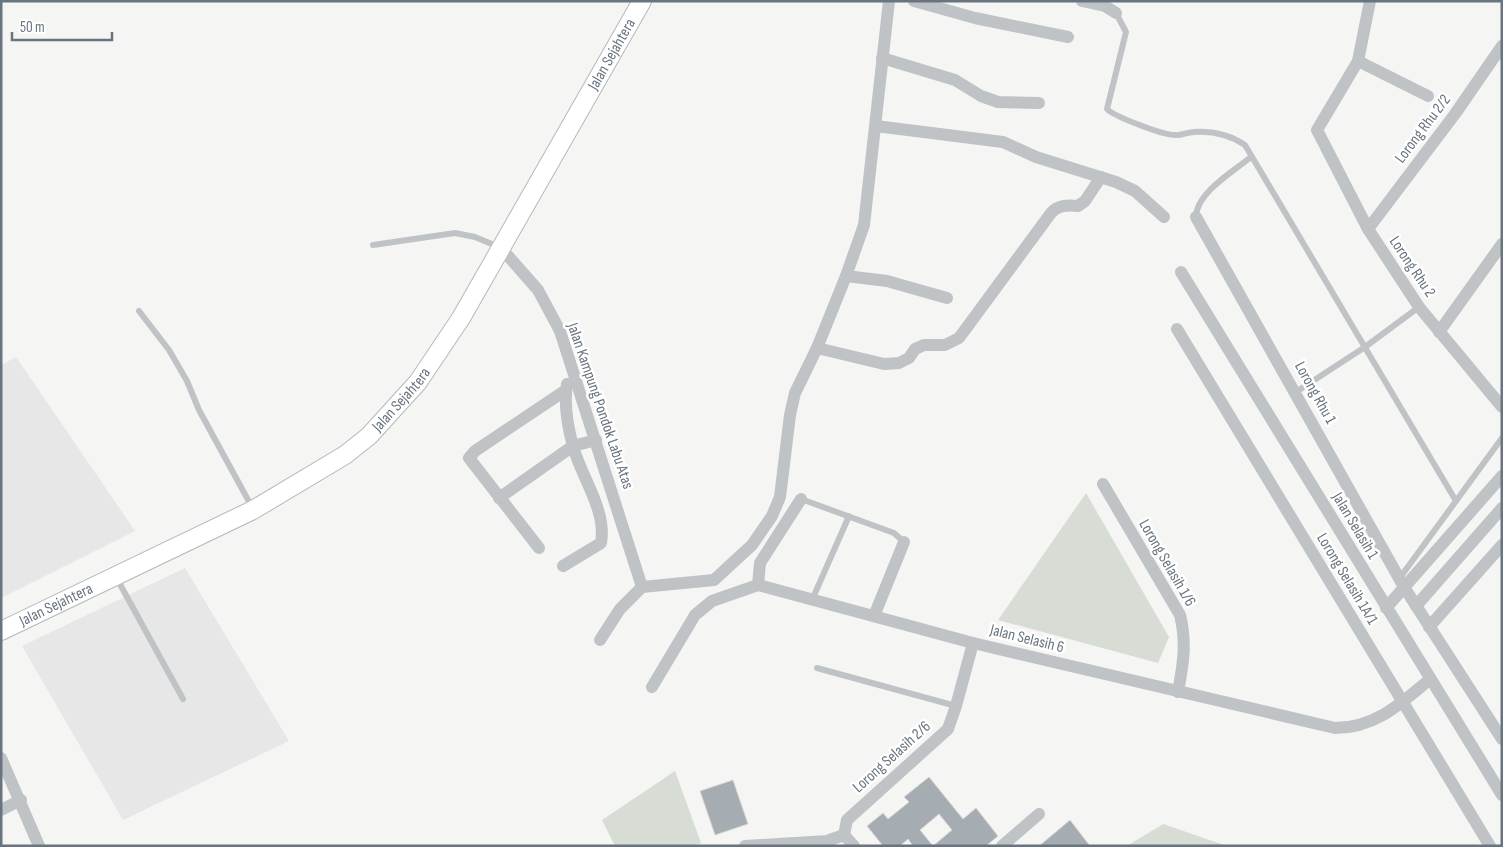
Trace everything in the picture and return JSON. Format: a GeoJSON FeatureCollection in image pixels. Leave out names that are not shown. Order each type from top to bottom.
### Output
{"type":"FeatureCollection","features":[{"type":"Feature","properties":{"kind":"main road","name":"Jalan Sejahtera"},"geometry":{"type":"LineString","coordinates":[[1,631],[285,494],[345,455],[387,418],[418,382],[461,318],[642,1]]}},
{"type":"Feature","properties":{"kind":"street"},"geometry":{"type":"LineString","coordinates":[[600,640],[620,609],[642,587],[714,580],[752,545],[772,516],[780,497],[790,415],[795,393],[817,348],[864,225],[889,1]]}},
{"type":"Feature","properties":{"kind":"street"},"geometry":{"type":"LineString","coordinates":[[914,1],[975,18],[1068,37]]}},
{"type":"Feature","properties":{"kind":"street"},"geometry":{"type":"LineString","coordinates":[[1082,1],[1105,6],[1116,13]]}},
{"type":"Feature","properties":{"kind":"street"},"geometry":{"type":"LineString","coordinates":[[1370,1],[1358,61],[1428,96]]}},
{"type":"Feature","properties":{"kind":"street","name":"Lorong Rhu 2/2"},"geometry":{"type":"LineString","coordinates":[[1368,229],[1455,114],[1502,46]]}},
{"type":"Feature","properties":{"kind":"street"},"geometry":{"type":"LineString","coordinates":[[882,58],[955,80],[981,96],[998,102],[1039,103]]}},
{"type":"Feature","properties":{"kind":"street","name":"Lorong Rhu 2"},"geometry":{"type":"LineString","coordinates":[[1358,61],[1317,130],[1368,229],[1419,307],[1502,407]]}},
{"type":"Feature","properties":{"kind":"street"},"geometry":{"type":"LineString","coordinates":[[876,126],[978,137],[1003,142],[1036,157],[1101,177],[1136,191],[1164,217]]}},
{"type":"Feature","properties":{"kind":"street"},"geometry":{"type":"LineString","coordinates":[[817,348],[884,364],[899,363],[909,358],[915,349],[924,345],[945,345],[959,338],[1055,209],[1066,205],[1078,206],[1085,201],[1101,177]]}},
{"type":"Feature","properties":{"kind":"street","name":"Lorong Rhu 1"},"geometry":{"type":"LineString","coordinates":[[1196,217],[1402,583],[1501,736]]}},
{"type":"Feature","properties":{"kind":"street"},"geometry":{"type":"LineString","coordinates":[[1439,332],[1502,244]]}},
{"type":"Feature","properties":{"kind":"street","name":"Jalan Kampung Pondok Labu Atas"},"geometry":{"type":"LineString","coordinates":[[501,248],[538,290],[560,331],[642,587]]}},
{"type":"Feature","properties":{"kind":"street","name":"Jalan Selasih 1"},"geometry":{"type":"LineString","coordinates":[[1181,272],[1502,795]]}},
{"type":"Feature","properties":{"kind":"street"},"geometry":{"type":"LineString","coordinates":[[846,276],[888,281],[946,298]]}},
{"type":"Feature","properties":{"kind":"street","name":"Lorong Selasih 1A/1"},"geometry":{"type":"LineString","coordinates":[[1177,328],[1490,846]]}},
{"type":"Feature","properties":{"kind":"street"},"geometry":{"type":"LineString","coordinates":[[563,566],[601,543],[603,533],[601,519],[573,446],[566,390],[571,362]]}},
{"type":"Feature","properties":{"kind":"street"},"geometry":{"type":"LineString","coordinates":[[538,548],[469,458],[475,451],[566,390]]}},
{"type":"Feature","properties":{"kind":"street"},"geometry":{"type":"LineString","coordinates":[[500,498],[573,446],[596,440]]}},
{"type":"Feature","properties":{"kind":"street"},"geometry":{"type":"LineString","coordinates":[[1386,608],[1402,583],[1502,476]]}},
{"type":"Feature","properties":{"kind":"street","name":"Lorong Selasih 1/6"},"geometry":{"type":"LineString","coordinates":[[1103,484],[1180,615],[1184,634],[1185,654],[1178,692]]}},
{"type":"Feature","properties":{"kind":"street"},"geometry":{"type":"LineString","coordinates":[[652,687],[695,615],[712,601],[758,585],[760,563],[801,499]]}},
{"type":"Feature","properties":{"kind":"street"},"geometry":{"type":"LineString","coordinates":[[1416,606],[1502,508]]}},
{"type":"Feature","properties":{"kind":"street"},"geometry":{"type":"LineString","coordinates":[[874,616],[904,542]]}},
{"type":"Feature","properties":{"kind":"street"},"geometry":{"type":"LineString","coordinates":[[1429,627],[1502,545]]}},
{"type":"Feature","properties":{"kind":"street"},"geometry":{"type":"LineString","coordinates":[[714,580],[728,594]]}},
{"type":"Feature","properties":{"kind":"street","name":"Jalan Selasih 6"},"geometry":{"type":"LineString","coordinates":[[758,585],[972,643],[1335,728],[1351,728],[1368,724],[1402,702],[1430,680]]}},
{"type":"Feature","properties":{"kind":"street","name":"Lorong Selasih 2/6"},"geometry":{"type":"LineString","coordinates":[[844,835],[847,820],[948,729],[956,706],[972,643]]}},
{"type":"Feature","properties":{"kind":"street"},"geometry":{"type":"LineString","coordinates":[[1,758],[40,846]]}},
{"type":"Feature","properties":{"kind":"street"},"geometry":{"type":"LineString","coordinates":[[1,810],[21,800]]}},
{"type":"Feature","properties":{"kind":"street"},"geometry":{"type":"LineString","coordinates":[[1002,846],[1039,814]]}},
{"type":"Feature","properties":{"kind":"street"},"geometry":{"type":"LineString","coordinates":[[745,846],[827,841],[844,835],[854,846]]}},
{"type":"Feature","properties":{"kind":"lane"},"geometry":{"type":"LineString","coordinates":[[1116,13],[1126,32],[1107,109],[1165,134],[1178,136],[1191,132],[1211,132],[1245,144],[1456,501]]}},
{"type":"Feature","properties":{"kind":"lane"},"geometry":{"type":"LineString","coordinates":[[1196,217],[1196,207],[1205,194],[1251,157]]}},
{"type":"Feature","properties":{"kind":"lane"},"geometry":{"type":"LineString","coordinates":[[373,245],[455,233],[475,237],[501,248]]}},
{"type":"Feature","properties":{"kind":"lane"},"geometry":{"type":"LineString","coordinates":[[1296,392],[1365,347],[1419,307]]}},
{"type":"Feature","properties":{"kind":"lane"},"geometry":{"type":"LineString","coordinates":[[139,311],[169,350],[187,381],[198,410],[254,510]]}},
{"type":"Feature","properties":{"kind":"lane"},"geometry":{"type":"LineString","coordinates":[[1402,583],[1456,501],[1502,438]]}},
{"type":"Feature","properties":{"kind":"lane"},"geometry":{"type":"LineString","coordinates":[[801,499],[894,533],[904,542]]}},
{"type":"Feature","properties":{"kind":"lane"},"geometry":{"type":"LineString","coordinates":[[812,600],[848,516]]}},
{"type":"Feature","properties":{"kind":"lane"},"geometry":{"type":"LineString","coordinates":[[116,576],[183,699]]}},
{"type":"Feature","properties":{"kind":"lane"},"geometry":{"type":"LineString","coordinates":[[817,668],[956,706]]}},
{"type":"Feature","properties":{"kind":"shaded area"},"geometry":{"type":"Polygon","coordinates":[[[16,357],[135,531],[1,598],[1,365],[16,357]]]}},
{"type":"Feature","properties":{"kind":"shaded area"},"geometry":{"type":"Polygon","coordinates":[[[1086,493],[1169,637],[1158,663],[998,620],[1086,493]]]}},
{"type":"Feature","properties":{"kind":"shaded area"},"geometry":{"type":"Polygon","coordinates":[[[185,568],[289,741],[123,820],[22,646],[185,568]]]}},
{"type":"Feature","properties":{"kind":"shaded area"},"geometry":{"type":"Polygon","coordinates":[[[675,771],[701,843],[694,846],[615,846],[602,820],[675,771]]]}},
{"type":"Feature","properties":{"kind":"shaded area"},"geometry":{"type":"Polygon","coordinates":[[[1163,824],[1227,846],[1127,846],[1163,824]]]}},
{"type":"Feature","properties":{"kind":"building"},"geometry":{"type":"Polygon","coordinates":[[[929,777],[963,819],[976,808],[998,836],[986,846],[933,846],[913,846],[908,839],[900,846],[883,846],[867,826],[883,813],[888,819],[909,802],[904,797],[929,777]],[[939,814],[920,830],[933,846],[952,830],[939,814]]]}},
{"type":"Feature","properties":{"kind":"building"},"geometry":{"type":"Polygon","coordinates":[[[733,780],[748,824],[715,835],[700,791],[733,780]]]}},
{"type":"Feature","properties":{"kind":"building"},"geometry":{"type":"Polygon","coordinates":[[[1070,820],[1090,846],[1039,846],[1057,831],[1070,820]]]}}]}
